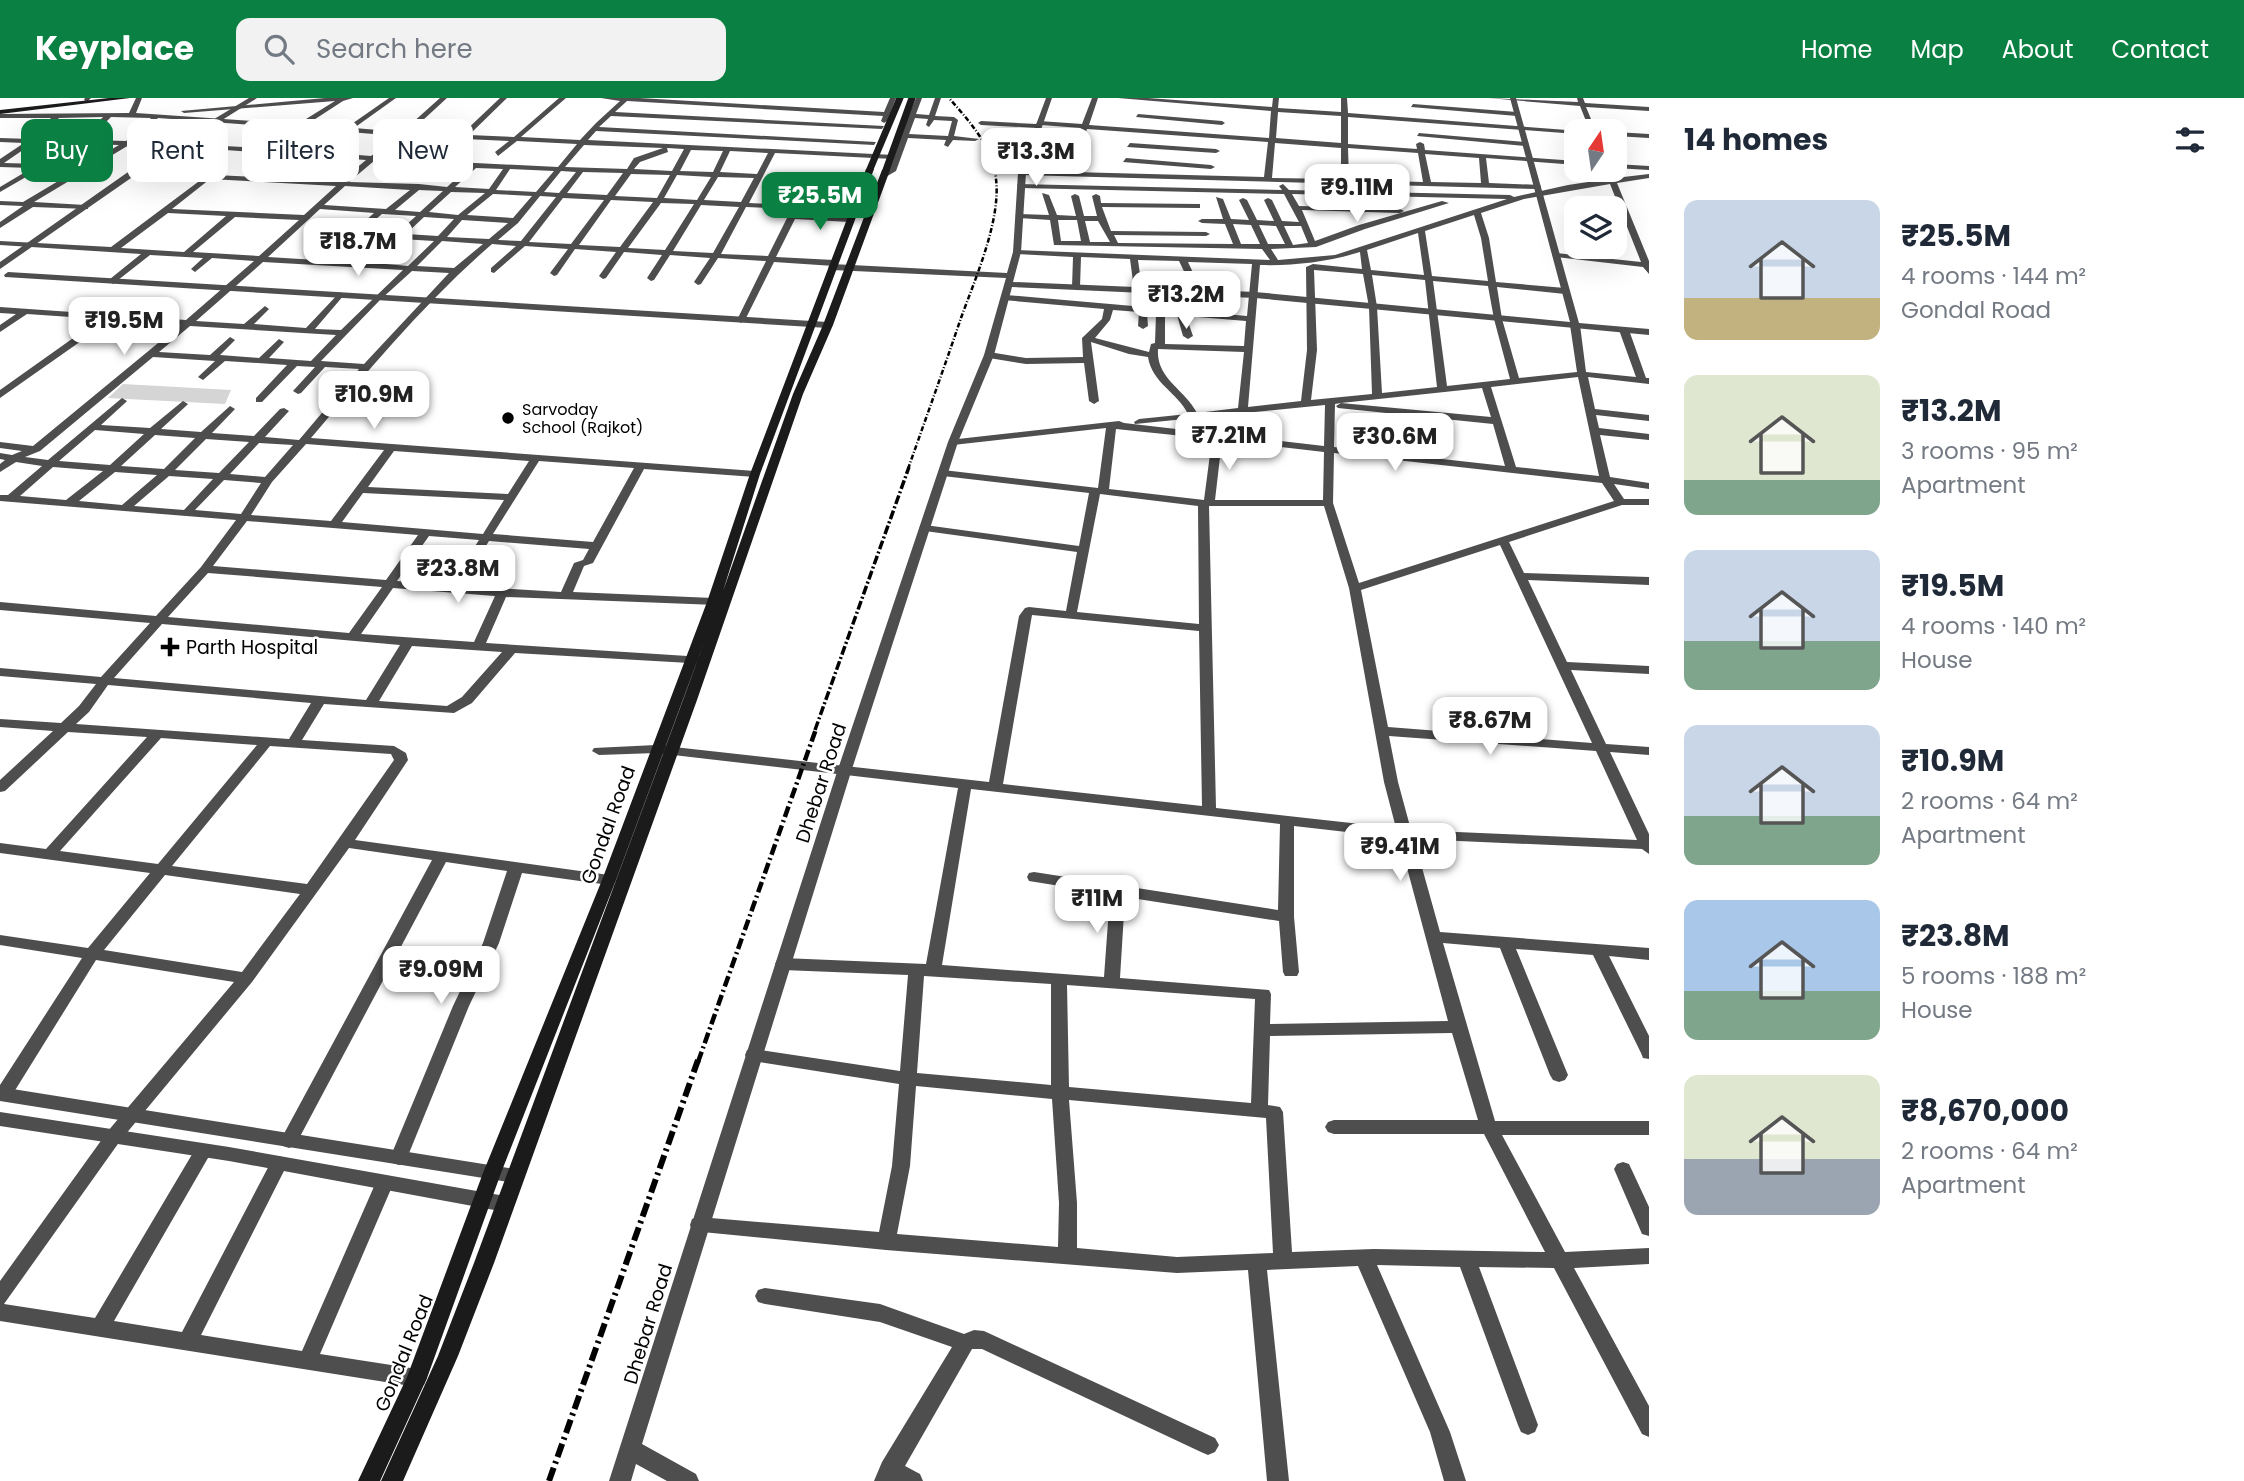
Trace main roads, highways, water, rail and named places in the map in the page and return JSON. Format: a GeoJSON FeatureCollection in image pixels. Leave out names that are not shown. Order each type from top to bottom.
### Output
{"type":"FeatureCollection","features":[{"type":"Feature","properties":{"kind":"main road"},"geometry":{"type":"LineString","coordinates":[[26,110],[101,98]]}},
{"type":"Feature","properties":{"kind":"main road"},"geometry":{"type":"LineString","coordinates":[[0,112],[127,98]]}},
{"type":"Feature","properties":{"kind":"main road"},"geometry":{"type":"LineString","coordinates":[[877,173],[900,98]]}},
{"type":"Feature","properties":{"kind":"main road"},"geometry":{"type":"LineString","coordinates":[[877,173],[912,98]]}},
{"type":"Feature","properties":{"kind":"main road","name":"Gondal Road"},"geometry":{"type":"LineString","coordinates":[[392,1481],[448,1356],[505,1204],[696,661],[798,394],[820,325],[834,263],[850,220],[877,173]]}},
{"type":"Feature","properties":{"kind":"main road","name":"Gondal Road"},"geometry":{"type":"LineString","coordinates":[[696,661],[755,474],[820,325],[850,264],[877,173]]}},
{"type":"Feature","properties":{"kind":"main road","name":"Gondal Road"},"geometry":{"type":"LineString","coordinates":[[369,1481],[417,1378],[492,1173],[664,750]]}},
{"type":"Feature","properties":{"kind":"railway"},"geometry":{"type":"LineString","coordinates":[[908,469],[980,268],[991,231],[997,195],[990,156],[965,116],[949,98]]}},
{"type":"Feature","properties":{"kind":"railway"},"geometry":{"type":"LineString","coordinates":[[815,730],[909,467]]}},
{"type":"Feature","properties":{"kind":"railway"},"geometry":{"type":"LineString","coordinates":[[698,1062],[816,729]]}},
{"type":"Feature","properties":{"kind":"railway"},"geometry":{"type":"LineString","coordinates":[[549,1481],[698,1060]]}},
{"type":"Feature","properties":{"kind":"place","name":"Sarvoday School (Rajkot)"},"geometry":{"type":"Point","coordinates":[508,418]}},
{"type":"Feature","properties":{"kind":"place","name":"Parth Hospital"},"geometry":{"type":"Point","coordinates":[170,647]}}]}
